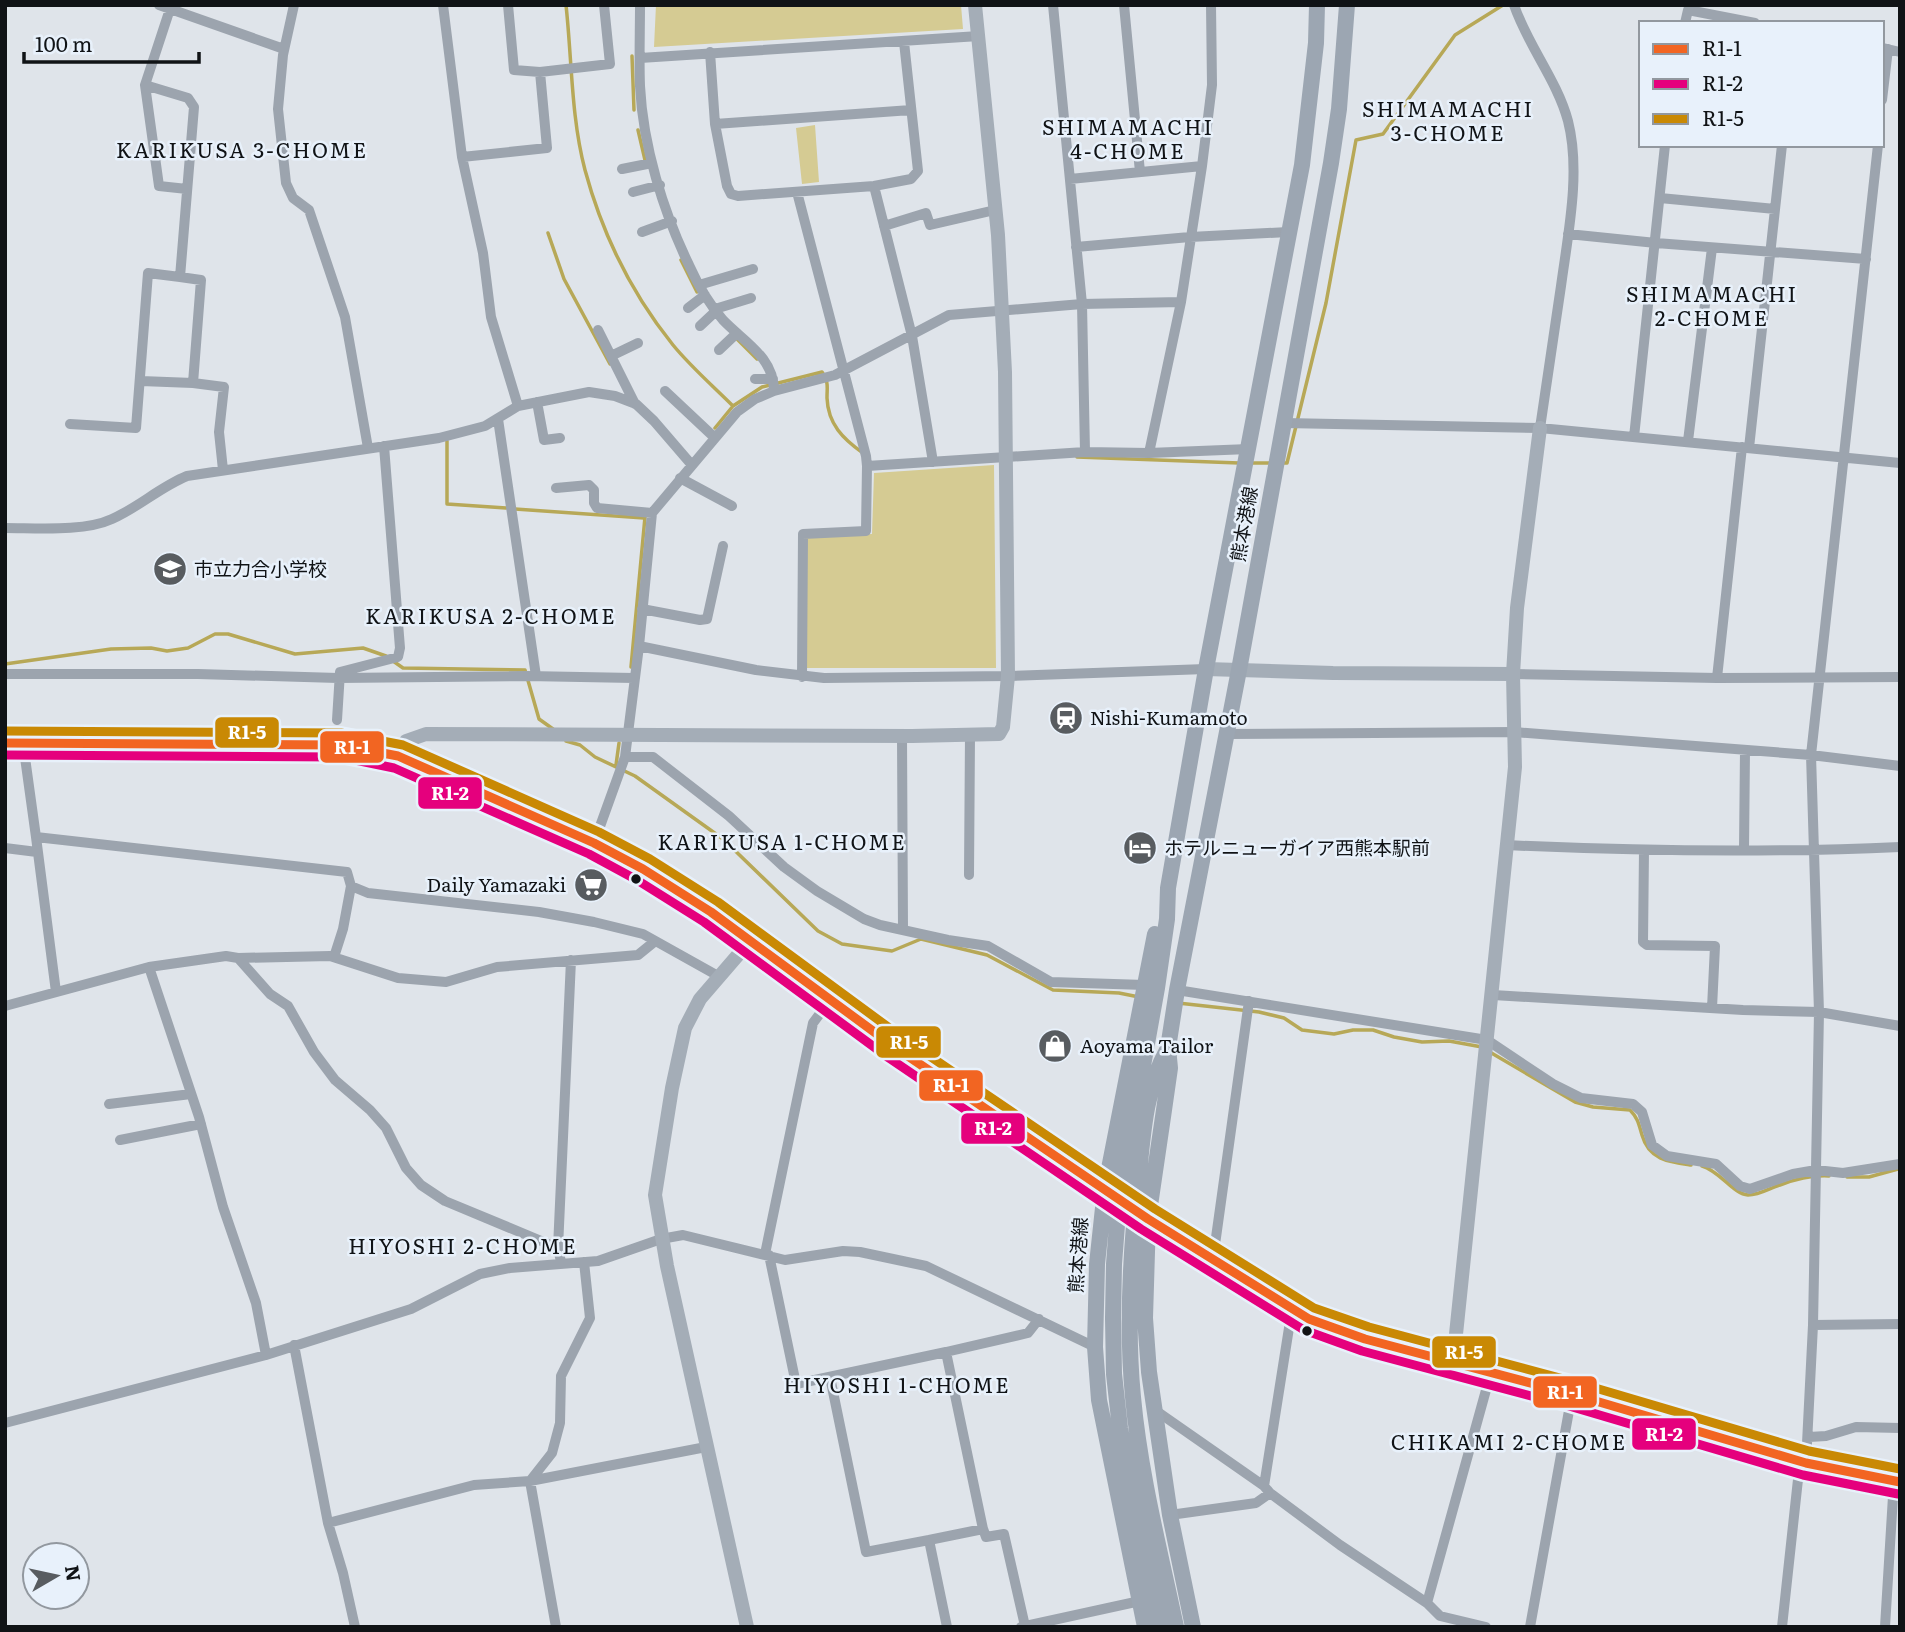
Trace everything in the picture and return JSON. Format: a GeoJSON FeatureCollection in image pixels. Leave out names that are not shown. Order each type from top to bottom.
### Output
{"type":"FeatureCollection","features":[{"type":"Feature","properties":{"kind":"main road","name":"熊本港線"},"geometry":{"type":"LineString","coordinates":[[1176,1627],[1120,1428],[1114,1374],[1114,1264],[1119,1199],[1157,988],[1167,919],[1168,888],[1206,669],[1301,165],[1310,104],[1317,5]]}},
{"type":"Feature","properties":{"kind":"main road","name":"熊本港線"},"geometry":{"type":"LineString","coordinates":[[1160,1627],[1133,1398],[1129,1318],[1141,1214],[1170,1068],[1168,1048],[1177,990],[1239,670],[1331,163],[1339,109],[1347,5]]}},
{"type":"Feature","properties":{"kind":"main road","name":"熊本港線"},"geometry":{"type":"LineString","coordinates":[[1145,1627],[1099,1400],[1095,1346],[1097,1264],[1105,1189],[1158,915],[1168,888]]}},
{"type":"Feature","properties":{"kind":"main road","name":"熊本港線"},"geometry":{"type":"LineString","coordinates":[[1141,1214],[1154,1410],[1170,1516],[1193,1627]]}},
{"type":"Feature","properties":{"kind":"street"},"geometry":{"type":"LineString","coordinates":[[159,5],[284,49]]}},
{"type":"Feature","properties":{"kind":"street"},"geometry":{"type":"LineString","coordinates":[[293,5],[284,49],[278,109],[286,183],[293,198],[309,210],[345,317],[368,448]]}},
{"type":"Feature","properties":{"kind":"street"},"geometry":{"type":"LineString","coordinates":[[443,5],[462,157],[482,244],[492,324],[518,406]]}},
{"type":"Feature","properties":{"kind":"street"},"geometry":{"type":"LineString","coordinates":[[508,5],[514,70],[540,72],[610,64],[604,5]]}},
{"type":"Feature","properties":{"kind":"street"},"geometry":{"type":"LineString","coordinates":[[640,5],[640,88],[652,163],[681,247],[715,310],[766,360],[774,391]]}},
{"type":"Feature","properties":{"kind":"street"},"geometry":{"type":"LineString","coordinates":[[398,757],[406,741],[426,734],[999,734],[1003,727],[1008,676],[1002,310],[975,5]]}},
{"type":"Feature","properties":{"kind":"street"},"geometry":{"type":"LineString","coordinates":[[1053,5],[1082,304],[1085,452]]}},
{"type":"Feature","properties":{"kind":"street"},"geometry":{"type":"LineString","coordinates":[[1124,5],[1140,172]]}},
{"type":"Feature","properties":{"kind":"street"},"geometry":{"type":"LineString","coordinates":[[1149,453],[1181,302],[1202,166],[1212,85],[1211,5]]}},
{"type":"Feature","properties":{"kind":"street"},"geometry":{"type":"LineString","coordinates":[[1453,1363],[1515,768],[1513,674],[1517,608],[1568,234],[1574,148],[1556,88],[1524,32],[1514,5]]}},
{"type":"Feature","properties":{"kind":"street"},"geometry":{"type":"LineString","coordinates":[[170,9],[145,85],[159,186],[187,189]]}},
{"type":"Feature","properties":{"kind":"street"},"geometry":{"type":"LineString","coordinates":[[1685,21],[1688,10],[1745,21]]}},
{"type":"Feature","properties":{"kind":"street"},"geometry":{"type":"LineString","coordinates":[[640,58],[904,43],[978,36]]}},
{"type":"Feature","properties":{"kind":"street"},"geometry":{"type":"LineString","coordinates":[[710,52],[715,124],[727,187],[731,194],[797,192],[874,186],[911,179],[918,171],[904,43]]}},
{"type":"Feature","properties":{"kind":"street"},"geometry":{"type":"LineString","coordinates":[[1885,48],[1900,52]]}},
{"type":"Feature","properties":{"kind":"street"},"geometry":{"type":"LineString","coordinates":[[462,157],[547,148],[540,72]]}},
{"type":"Feature","properties":{"kind":"street"},"geometry":{"type":"LineString","coordinates":[[145,85],[188,97],[194,107],[180,278]]}},
{"type":"Feature","properties":{"kind":"street"},"geometry":{"type":"LineString","coordinates":[[715,124],[911,110]]}},
{"type":"Feature","properties":{"kind":"street"},"geometry":{"type":"LineString","coordinates":[[1634,437],[1665,147]]}},
{"type":"Feature","properties":{"kind":"street"},"geometry":{"type":"LineString","coordinates":[[1717,678],[1782,147]]}},
{"type":"Feature","properties":{"kind":"street"},"geometry":{"type":"LineString","coordinates":[[1782,1627],[1803,1462],[1809,1437],[1813,1325],[1819,1012],[1811,755],[1878,147]]}},
{"type":"Feature","properties":{"kind":"street"},"geometry":{"type":"LineString","coordinates":[[622,169],[652,163]]}},
{"type":"Feature","properties":{"kind":"street"},"geometry":{"type":"LineString","coordinates":[[1070,179],[1202,166]]}},
{"type":"Feature","properties":{"kind":"street"},"geometry":{"type":"LineString","coordinates":[[633,192],[660,185]]}},
{"type":"Feature","properties":{"kind":"street"},"geometry":{"type":"LineString","coordinates":[[874,186],[912,336],[933,462]]}},
{"type":"Feature","properties":{"kind":"street"},"geometry":{"type":"LineString","coordinates":[[797,192],[845,370],[867,466],[866,531],[803,534],[802,677]]}},
{"type":"Feature","properties":{"kind":"street"},"geometry":{"type":"LineString","coordinates":[[1660,198],[1775,209]]}},
{"type":"Feature","properties":{"kind":"street"},"geometry":{"type":"LineString","coordinates":[[884,226],[926,213],[930,225],[995,210]]}},
{"type":"Feature","properties":{"kind":"street"},"geometry":{"type":"LineString","coordinates":[[642,232],[672,221]]}},
{"type":"Feature","properties":{"kind":"street"},"geometry":{"type":"LineString","coordinates":[[1076,247],[1288,232]]}},
{"type":"Feature","properties":{"kind":"street"},"geometry":{"type":"LineString","coordinates":[[1568,234],[1866,259]]}},
{"type":"Feature","properties":{"kind":"street"},"geometry":{"type":"LineString","coordinates":[[1688,441],[1712,248]]}},
{"type":"Feature","properties":{"kind":"street"},"geometry":{"type":"LineString","coordinates":[[688,308],[702,290],[753,269]]}},
{"type":"Feature","properties":{"kind":"street"},"geometry":{"type":"LineString","coordinates":[[70,424],[136,428],[148,273],[201,280],[193,383]]}},
{"type":"Feature","properties":{"kind":"street"},"geometry":{"type":"LineString","coordinates":[[701,326],[715,310],[751,298]]}},
{"type":"Feature","properties":{"kind":"street"},"geometry":{"type":"LineString","coordinates":[[594,843],[625,757],[652,513],[714,437],[746,405],[774,391],[835,375],[949,315],[1082,304],[1181,302]]}},
{"type":"Feature","properties":{"kind":"street"},"geometry":{"type":"LineString","coordinates":[[598,330],[636,404],[691,464]]}},
{"type":"Feature","properties":{"kind":"street"},"geometry":{"type":"LineString","coordinates":[[719,350],[737,333]]}},
{"type":"Feature","properties":{"kind":"street"},"geometry":{"type":"LineString","coordinates":[[611,356],[638,343]]}},
{"type":"Feature","properties":{"kind":"street"},"geometry":{"type":"LineString","coordinates":[[755,379],[773,379]]}},
{"type":"Feature","properties":{"kind":"street"},"geometry":{"type":"LineString","coordinates":[[141,381],[224,387],[219,432],[223,470]]}},
{"type":"Feature","properties":{"kind":"street"},"geometry":{"type":"LineString","coordinates":[[666,391],[714,437]]}},
{"type":"Feature","properties":{"kind":"street"},"geometry":{"type":"LineString","coordinates":[[5,528],[93,525],[113,519],[168,483],[187,476],[384,446],[469,430],[498,419],[518,406],[576,394],[601,392],[636,404]]}},
{"type":"Feature","properties":{"kind":"street"},"geometry":{"type":"LineString","coordinates":[[537,402],[544,440],[560,438]]}},
{"type":"Feature","properties":{"kind":"street"},"geometry":{"type":"LineString","coordinates":[[498,419],[536,676]]}},
{"type":"Feature","properties":{"kind":"street"},"geometry":{"type":"LineString","coordinates":[[1284,423],[1540,428],[1900,463]]}},
{"type":"Feature","properties":{"kind":"street"},"geometry":{"type":"LineString","coordinates":[[337,720],[340,672],[398,657],[400,648],[384,446]]}},
{"type":"Feature","properties":{"kind":"street"},"geometry":{"type":"LineString","coordinates":[[867,466],[1085,452],[1149,453],[1249,449]]}},
{"type":"Feature","properties":{"kind":"street"},"geometry":{"type":"LineString","coordinates":[[680,478],[732,506]]}},
{"type":"Feature","properties":{"kind":"street"},"geometry":{"type":"LineString","coordinates":[[556,488],[589,485],[594,490],[594,503],[597,508],[652,513]]}},
{"type":"Feature","properties":{"kind":"street"},"geometry":{"type":"LineString","coordinates":[[642,609],[708,619],[723,546]]}},
{"type":"Feature","properties":{"kind":"street"},"geometry":{"type":"LineString","coordinates":[[639,646],[802,677],[1008,676],[1206,669],[1717,678],[1900,677]]}},
{"type":"Feature","properties":{"kind":"street"},"geometry":{"type":"LineString","coordinates":[[5,674],[635,678]]}},
{"type":"Feature","properties":{"kind":"street"},"geometry":{"type":"LineString","coordinates":[[1227,734],[1514,732],[1811,755],[1900,766]]}},
{"type":"Feature","properties":{"kind":"street"},"geometry":{"type":"LineString","coordinates":[[969,875],[970,735]]}},
{"type":"Feature","properties":{"kind":"street"},"geometry":{"type":"LineString","coordinates":[[902,736],[903,929]]}},
{"type":"Feature","properties":{"kind":"street"},"geometry":{"type":"LineString","coordinates":[[5,743],[341,745],[398,757],[594,843],[643,869],[712,912],[907,1055],[1141,1214],[1309,1319],[1365,1339],[1572,1394],[1803,1462],[1897,1481],[1885,1627]]}},
{"type":"Feature","properties":{"kind":"street"},"geometry":{"type":"LineString","coordinates":[[23,743],[56,992]]}},
{"type":"Feature","properties":{"kind":"street"},"geometry":{"type":"LineString","coordinates":[[1744,850],[1745,750]]}},
{"type":"Feature","properties":{"kind":"street"},"geometry":{"type":"LineString","coordinates":[[625,757],[653,757],[729,816],[784,867],[817,891],[864,919],[948,940],[988,946],[1051,982],[1145,985]]}},
{"type":"Feature","properties":{"kind":"street"},"geometry":{"type":"LineString","coordinates":[[36,837],[347,872],[351,886],[343,929],[334,957]]}},
{"type":"Feature","properties":{"kind":"street"},"geometry":{"type":"LineString","coordinates":[[1506,845],[1644,850],[1816,851],[1900,847]]}},
{"type":"Feature","properties":{"kind":"street"},"geometry":{"type":"LineString","coordinates":[[5,848],[37,852]]}},
{"type":"Feature","properties":{"kind":"street"},"geometry":{"type":"LineString","coordinates":[[1644,850],[1643,942],[1647,945],[1715,946],[1712,1008]]}},
{"type":"Feature","properties":{"kind":"street"},"geometry":{"type":"LineString","coordinates":[[351,886],[368,893],[539,912],[594,922],[643,934],[720,976]]}},
{"type":"Feature","properties":{"kind":"street"},"geometry":{"type":"LineString","coordinates":[[747,1627],[661,1239],[655,1195],[672,1088],[685,1028],[700,999],[750,941]]}},
{"type":"Feature","properties":{"kind":"street"},"geometry":{"type":"LineString","coordinates":[[5,1006],[149,967],[226,956],[334,957],[398,978],[446,982],[497,967],[638,954],[654,942]]}},
{"type":"Feature","properties":{"kind":"street"},"geometry":{"type":"LineString","coordinates":[[237,958],[270,994],[288,1006],[314,1052],[335,1080],[370,1110],[386,1128],[406,1168],[421,1185],[445,1201],[558,1248]]}},
{"type":"Feature","properties":{"kind":"street"},"geometry":{"type":"LineString","coordinates":[[561,1262],[558,1248],[571,960]]}},
{"type":"Feature","properties":{"kind":"street"},"geometry":{"type":"LineString","coordinates":[[149,967],[201,1124],[223,1207],[256,1303],[266,1355]]}},
{"type":"Feature","properties":{"kind":"street"},"geometry":{"type":"LineString","coordinates":[[1177,990],[1488,1040],[1553,1084],[1581,1098],[1633,1104],[1642,1112],[1652,1145],[1667,1156],[1716,1164],[1740,1186],[1750,1189],[1794,1174],[1816,1170],[1843,1173],[1900,1164]]}},
{"type":"Feature","properties":{"kind":"street"},"geometry":{"type":"LineString","coordinates":[[1493,995],[1819,1012],[1900,1026]]}},
{"type":"Feature","properties":{"kind":"street"},"geometry":{"type":"LineString","coordinates":[[830,1000],[813,1023],[767,1254],[796,1384],[1028,1333],[1039,1319]]}},
{"type":"Feature","properties":{"kind":"street"},"geometry":{"type":"LineString","coordinates":[[1213,1259],[1249,1001]]}},
{"type":"Feature","properties":{"kind":"street"},"geometry":{"type":"LineString","coordinates":[[109,1104],[191,1094]]}},
{"type":"Feature","properties":{"kind":"street"},"geometry":{"type":"LineString","coordinates":[[120,1140],[201,1124]]}},
{"type":"Feature","properties":{"kind":"street"},"geometry":{"type":"LineString","coordinates":[[5,1423],[266,1355],[411,1309],[480,1274],[561,1262],[598,1261],[661,1239],[683,1235],[785,1260],[852,1251],[926,1266],[1095,1346]]}},
{"type":"Feature","properties":{"kind":"street"},"geometry":{"type":"LineString","coordinates":[[556,1627],[530,1481],[552,1453],[560,1423],[561,1376],[590,1318],[584,1262]]}},
{"type":"Feature","properties":{"kind":"street"},"geometry":{"type":"LineString","coordinates":[[1170,1516],[1256,1503],[1267,1489],[1292,1309]]}},
{"type":"Feature","properties":{"kind":"street"},"geometry":{"type":"LineString","coordinates":[[1813,1325],[1900,1324]]}},
{"type":"Feature","properties":{"kind":"street"},"geometry":{"type":"LineString","coordinates":[[294,1345],[328,1523],[355,1627]]}},
{"type":"Feature","properties":{"kind":"street"},"geometry":{"type":"LineString","coordinates":[[946,1352],[982,1526],[986,1537],[1004,1534],[1023,1626],[1140,1601]]}},
{"type":"Feature","properties":{"kind":"street"},"geometry":{"type":"LineString","coordinates":[[1427,1603],[1491,1372]]}},
{"type":"Feature","properties":{"kind":"street"},"geometry":{"type":"LineString","coordinates":[[830,1377],[866,1552],[983,1529],[982,1526]]}},
{"type":"Feature","properties":{"kind":"street"},"geometry":{"type":"LineString","coordinates":[[1530,1627],[1572,1394]]}},
{"type":"Feature","properties":{"kind":"street"},"geometry":{"type":"LineString","coordinates":[[1154,1410],[1267,1489],[1340,1545],[1427,1603],[1446,1622],[1486,1627]]}},
{"type":"Feature","properties":{"kind":"street"},"geometry":{"type":"LineString","coordinates":[[1809,1437],[1826,1436],[1856,1427],[1900,1428]]}},
{"type":"Feature","properties":{"kind":"street"},"geometry":{"type":"LineString","coordinates":[[328,1523],[474,1485],[530,1481],[706,1447]]}},
{"type":"Feature","properties":{"kind":"street"},"geometry":{"type":"LineString","coordinates":[[929,1540],[947,1627]]}},
{"type":"Feature","properties":{"kind":"shaded area"},"geometry":{"type":"Polygon","coordinates":[[[656,5],[961,5],[963,29],[654,47],[656,5]]]}},
{"type":"Feature","properties":{"kind":"shaded area"},"geometry":{"type":"Polygon","coordinates":[[[815,125],[819,182],[802,184],[796,128],[815,125]]]}},
{"type":"Feature","properties":{"kind":"shaded area"},"geometry":{"type":"Polygon","coordinates":[[[994,465],[996,668],[807,668],[805,536],[872,534],[874,473],[994,465]]]}},
{"type":"Feature","properties":{"kind":"waterway"},"geometry":{"type":"LineString","coordinates":[[566,5],[574,109],[585,170],[610,240],[644,305],[680,353],[733,406],[762,387],[822,372],[827,382],[830,416],[843,436],[863,453]]}},
{"type":"Feature","properties":{"kind":"waterway"},"geometry":{"type":"LineString","coordinates":[[1280,463],[1287,463],[1326,303],[1356,140],[1383,134],[1455,35],[1503,5]]}},
{"type":"Feature","properties":{"kind":"waterway"},"geometry":{"type":"LineString","coordinates":[[632,56],[634,110]]}},
{"type":"Feature","properties":{"kind":"waterway"},"geometry":{"type":"LineString","coordinates":[[638,130],[645,160]]}},
{"type":"Feature","properties":{"kind":"waterway"},"geometry":{"type":"LineString","coordinates":[[548,233],[564,279],[610,364]]}},
{"type":"Feature","properties":{"kind":"waterway"},"geometry":{"type":"LineString","coordinates":[[681,260],[697,292]]}},
{"type":"Feature","properties":{"kind":"waterway"},"geometry":{"type":"LineString","coordinates":[[736,338],[757,359]]}},
{"type":"Feature","properties":{"kind":"waterway"},"geometry":{"type":"LineString","coordinates":[[715,428],[733,406]]}},
{"type":"Feature","properties":{"kind":"waterway"},"geometry":{"type":"LineString","coordinates":[[447,441],[447,504],[506,508]]}},
{"type":"Feature","properties":{"kind":"waterway"},"geometry":{"type":"LineString","coordinates":[[1077,457],[1239,463]]}},
{"type":"Feature","properties":{"kind":"waterway"},"geometry":{"type":"LineString","coordinates":[[1253,463],[1273,463]]}},
{"type":"Feature","properties":{"kind":"waterway"},"geometry":{"type":"LineString","coordinates":[[515,509],[644,518]]}},
{"type":"Feature","properties":{"kind":"waterway"},"geometry":{"type":"LineString","coordinates":[[631,667],[645,517]]}},
{"type":"Feature","properties":{"kind":"waterway"},"geometry":{"type":"LineString","coordinates":[[5,664],[111,649],[151,648],[167,651],[188,648],[215,634],[228,634],[295,654],[363,648],[386,656]]}},
{"type":"Feature","properties":{"kind":"waterway"},"geometry":{"type":"LineString","coordinates":[[393,661],[403,668],[525,670],[539,719],[553,729]]}},
{"type":"Feature","properties":{"kind":"waterway"},"geometry":{"type":"LineString","coordinates":[[566,741],[580,745],[595,757],[635,776],[723,839],[818,931],[842,944],[892,951],[921,939],[987,955],[1053,990],[1119,993],[1139,997]]}},
{"type":"Feature","properties":{"kind":"waterway"},"geometry":{"type":"LineString","coordinates":[[616,765],[619,743]]}},
{"type":"Feature","properties":{"kind":"waterway"},"geometry":{"type":"LineString","coordinates":[[1178,1003],[1259,1012],[1284,1018],[1302,1030],[1334,1034],[1373,1030],[1422,1042],[1449,1041],[1482,1047]]}},
{"type":"Feature","properties":{"kind":"waterway"},"geometry":{"type":"LineString","coordinates":[[1488,1051],[1575,1102],[1593,1107],[1630,1110],[1638,1122],[1645,1143],[1655,1155],[1668,1161],[1691,1165]]}},
{"type":"Feature","properties":{"kind":"waterway"},"geometry":{"type":"LineString","coordinates":[[1702,1166],[1715,1172],[1737,1191],[1748,1195],[1798,1179],[1829,1176]]}},
{"type":"Feature","properties":{"kind":"waterway"},"geometry":{"type":"LineString","coordinates":[[1847,1177],[1869,1177],[1898,1169]]}},
{"type":"Feature","properties":{"kind":"transit line","name":"R1-5"},"geometry":{"type":"LineString","coordinates":[[5,731],[341,733],[403,745],[599,832],[650,859],[718,902],[903,1038],[1155,1209],[1314,1308],[1369,1327],[1575,1382],[1809,1451],[1900,1469]]}},
{"type":"Feature","properties":{"kind":"transit line","name":"R1-1"},"geometry":{"type":"LineString","coordinates":[[5,743],[341,745],[398,756],[594,843],[643,869],[711,912],[896,1048],[1148,1219],[1309,1319],[1365,1339],[1572,1394],[1806,1463],[1900,1482]]}},
{"type":"Feature","properties":{"kind":"transit line","name":"R1-2"},"geometry":{"type":"LineString","coordinates":[[5,755],[340,757],[394,768],[589,854],[637,880],[704,922],[889,1058],[1141,1229],[1304,1330],[1362,1351],[1569,1406],[1803,1475],[1898,1494]]}},
{"type":"Feature","properties":{"kind":"place","name":"市立力合小学校"},"geometry":{"type":"Point","coordinates":[170,569]}},
{"type":"Feature","properties":{"kind":"place","name":"Nishi-Kumamoto"},"geometry":{"type":"Point","coordinates":[1066,718]}},
{"type":"Feature","properties":{"kind":"place","name":"ホテルニューガイア西熊本駅前"},"geometry":{"type":"Point","coordinates":[1140,848]}},
{"type":"Feature","properties":{"kind":"place","name":"Daily Yamazaki"},"geometry":{"type":"Point","coordinates":[591,885]}},
{"type":"Feature","properties":{"kind":"place","name":"Aoyama Tailor"},"geometry":{"type":"Point","coordinates":[1055,1046]}},
{"type":"Feature","properties":{"kind":"district","name":"SHIMAMACHI 3-CHOME"},"geometry":{"type":"Point","coordinates":[1448,122]}},
{"type":"Feature","properties":{"kind":"district","name":"SHIMAMACHI 4-CHOME"},"geometry":{"type":"Point","coordinates":[1128,140]}},
{"type":"Feature","properties":{"kind":"district","name":"KARIKUSA 3-CHOME"},"geometry":{"type":"Point","coordinates":[242,151]}},
{"type":"Feature","properties":{"kind":"district","name":"SHIMAMACHI 2-CHOME"},"geometry":{"type":"Point","coordinates":[1712,307]}},
{"type":"Feature","properties":{"kind":"district","name":"KARIKUSA 2-CHOME"},"geometry":{"type":"Point","coordinates":[491,617]}},
{"type":"Feature","properties":{"kind":"district","name":"KARIKUSA 1-CHOME"},"geometry":{"type":"Point","coordinates":[782,843]}},
{"type":"Feature","properties":{"kind":"district","name":"HIYOSHI 2-CHOME"},"geometry":{"type":"Point","coordinates":[463,1247]}},
{"type":"Feature","properties":{"kind":"district","name":"HIYOSHI 1-CHOME"},"geometry":{"type":"Point","coordinates":[897,1386]}},
{"type":"Feature","properties":{"kind":"district","name":"CHIKAMI 2-CHOME"},"geometry":{"type":"Point","coordinates":[1509,1443]}}]}
